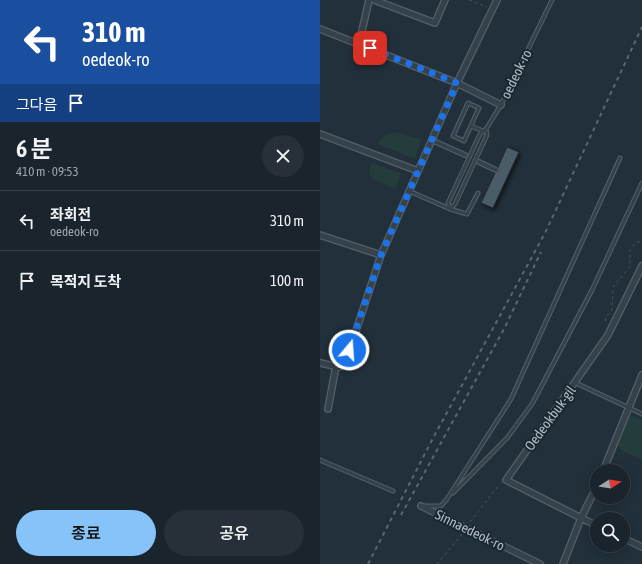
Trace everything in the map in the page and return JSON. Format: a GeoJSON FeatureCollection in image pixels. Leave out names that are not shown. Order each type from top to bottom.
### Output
{"type":"FeatureCollection","features":[{"type":"Feature","properties":{"kind":"street"},"geometry":{"type":"LineString","coordinates":[[359,44],[369,0]]}},
{"type":"Feature","properties":{"kind":"street"},"geometry":{"type":"LineString","coordinates":[[374,0],[435,23],[446,0]]}},
{"type":"Feature","properties":{"kind":"street"},"geometry":{"type":"LineString","coordinates":[[320,363],[336,366],[344,364],[381,255],[457,83],[497,0]]}},
{"type":"Feature","properties":{"kind":"street","name":"oedeok-ro"},"geometry":{"type":"LineString","coordinates":[[320,28],[457,83],[501,105]]}},
{"type":"Feature","properties":{"kind":"street"},"geometry":{"type":"LineString","coordinates":[[320,134],[418,171]]}},
{"type":"Feature","properties":{"kind":"street"},"geometry":{"type":"LineString","coordinates":[[436,142],[465,155]]}},
{"type":"Feature","properties":{"kind":"street"},"geometry":{"type":"LineString","coordinates":[[479,162],[496,170]]}},
{"type":"Feature","properties":{"kind":"street"},"geometry":{"type":"LineString","coordinates":[[320,235],[381,255]]}},
{"type":"Feature","properties":{"kind":"street","name":"Oedeokbuk-gil"},"geometry":{"type":"LineString","coordinates":[[590,522],[506,480],[576,383],[608,335],[642,266]]}},
{"type":"Feature","properties":{"kind":"street"},"geometry":{"type":"LineString","coordinates":[[328,409],[336,366]]}},
{"type":"Feature","properties":{"kind":"street"},"geometry":{"type":"LineString","coordinates":[[606,464],[642,375]]}},
{"type":"Feature","properties":{"kind":"street"},"geometry":{"type":"LineString","coordinates":[[563,564],[581,518],[590,500]]}},
{"type":"Feature","properties":{"kind":"street","name":"Sinnaedeok-ro"},"geometry":{"type":"LineString","coordinates":[[421,506],[540,564]]}},
{"type":"Feature","properties":{"kind":"street"},"geometry":{"type":"LineString","coordinates":[[630,541],[642,547]]}},
{"type":"Feature","properties":{"kind":"lane","name":"oedeok-ro"},"geometry":{"type":"LineString","coordinates":[[501,105],[552,0]]}},
{"type":"Feature","properties":{"kind":"lane"},"geometry":{"type":"LineString","coordinates":[[468,103],[479,108],[471,126],[464,141],[453,136],[468,103]]}},
{"type":"Feature","properties":{"kind":"lane"},"geometry":{"type":"LineString","coordinates":[[450,209],[448,203],[480,134],[501,105]]}},
{"type":"Feature","properties":{"kind":"lane"},"geometry":{"type":"LineString","coordinates":[[450,209],[455,204],[487,135],[484,130],[471,126]]}},
{"type":"Feature","properties":{"kind":"lane"},"geometry":{"type":"LineString","coordinates":[[447,499],[511,399],[620,158]]}},
{"type":"Feature","properties":{"kind":"lane"},"geometry":{"type":"LineString","coordinates":[[421,506],[440,506],[507,438],[532,404],[592,290],[642,184]]}},
{"type":"Feature","properties":{"kind":"lane"},"geometry":{"type":"LineString","coordinates":[[409,191],[450,209],[467,214],[478,193]]}},
{"type":"Feature","properties":{"kind":"lane"},"geometry":{"type":"LineString","coordinates":[[576,383],[642,414]]}},
{"type":"Feature","properties":{"kind":"lane"},"geometry":{"type":"LineString","coordinates":[[320,460],[393,491]]}},
{"type":"Feature","properties":{"kind":"path"},"geometry":{"type":"LineString","coordinates":[[469,0],[488,8]]}},
{"type":"Feature","properties":{"kind":"path"},"geometry":{"type":"LineString","coordinates":[[605,321],[606,316],[612,310],[613,287],[630,267],[630,250],[635,243],[642,241]]}},
{"type":"Feature","properties":{"kind":"path"},"geometry":{"type":"LineString","coordinates":[[470,522],[500,484]]}},
{"type":"Feature","properties":{"kind":"path"},"geometry":{"type":"LineString","coordinates":[[436,564],[463,532]]}},
{"type":"Feature","properties":{"kind":"green space"},"geometry":{"type":"Polygon","coordinates":[[[396,132],[421,139],[415,159],[377,144],[385,135],[396,132]]]}},
{"type":"Feature","properties":{"kind":"green space"},"geometry":{"type":"Polygon","coordinates":[[[372,163],[401,173],[396,189],[372,179],[369,171],[372,163]]]}},
{"type":"Feature","properties":{"kind":"green space"},"geometry":{"type":"Polygon","coordinates":[[[633,416],[642,420],[642,460],[620,449],[617,444],[629,417],[633,416]]]}},
{"type":"Feature","properties":{"kind":"building"},"geometry":{"type":"Polygon","coordinates":[[[507,147],[519,152],[493,208],[481,203],[495,173],[499,171],[498,167],[507,147]]]}},
{"type":"Feature","properties":{"kind":"railway"},"geometry":{"type":"LineString","coordinates":[[368,564],[432,440],[545,233],[642,27]]}},
{"type":"Feature","properties":{"kind":"railway"},"geometry":{"type":"LineString","coordinates":[[401,515],[504,329],[541,252]]}},
{"type":"Feature","properties":{"kind":"route"},"geometry":{"type":"LineString","coordinates":[[349,350],[381,255],[457,83],[370,48]]}}]}
